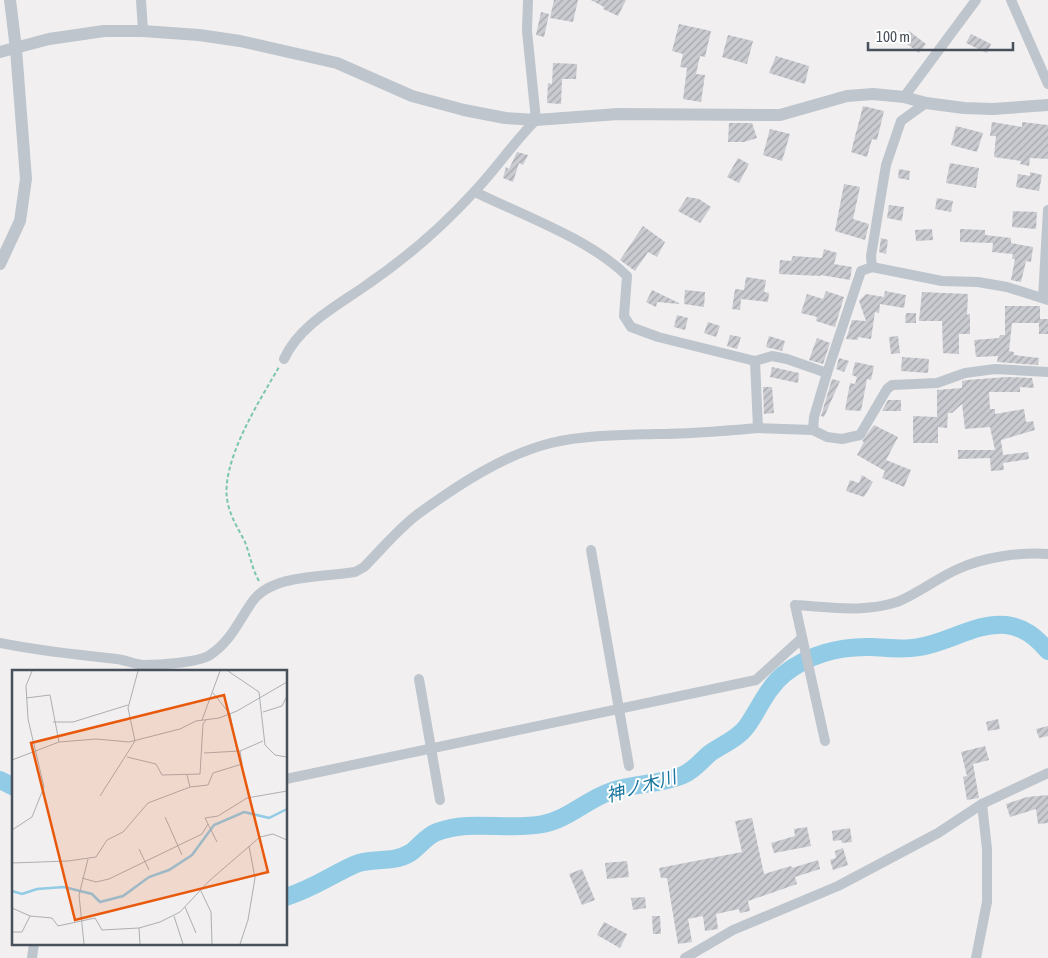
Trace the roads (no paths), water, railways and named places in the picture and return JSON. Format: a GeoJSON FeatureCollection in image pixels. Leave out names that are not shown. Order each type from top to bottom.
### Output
{"type":"FeatureCollection","features":[{"type":"Feature","properties":{"kind":"street"},"geometry":{"type":"LineString","coordinates":[[0,264],[20,221],[26,179],[16,49],[10,0]]}},
{"type":"Feature","properties":{"kind":"street"},"geometry":{"type":"LineString","coordinates":[[140,0],[143,31]]}},
{"type":"Feature","properties":{"kind":"street"},"geometry":{"type":"LineString","coordinates":[[284,359],[304,331],[332,308],[369,284],[437,230],[475,192],[536,120],[527,31],[528,0]]}},
{"type":"Feature","properties":{"kind":"street"},"geometry":{"type":"LineString","coordinates":[[904,97],[976,0]]}},
{"type":"Feature","properties":{"kind":"street"},"geometry":{"type":"LineString","coordinates":[[1011,0],[1048,84]]}},
{"type":"Feature","properties":{"kind":"street"},"geometry":{"type":"LineString","coordinates":[[0,52],[77,34],[143,31],[216,38],[289,51],[355,69],[412,96],[505,118],[536,120],[618,114],[780,115],[847,96],[873,94],[904,97],[926,103],[993,110],[1048,105]]}},
{"type":"Feature","properties":{"kind":"street"},"geometry":{"type":"LineString","coordinates":[[872,267],[871,256],[886,165],[901,121],[926,103]]}},
{"type":"Feature","properties":{"kind":"street"},"geometry":{"type":"LineString","coordinates":[[475,192],[564,234],[614,264],[627,276],[624,316],[631,327],[658,337],[755,361],[772,356],[787,359],[827,374]]}},
{"type":"Feature","properties":{"kind":"street"},"geometry":{"type":"LineString","coordinates":[[813,430],[814,417],[860,271],[872,267],[942,281],[978,282],[1007,287],[1045,299],[1048,210]]}},
{"type":"Feature","properties":{"kind":"street"},"geometry":{"type":"LineString","coordinates":[[755,361],[758,428]]}},
{"type":"Feature","properties":{"kind":"street"},"geometry":{"type":"LineString","coordinates":[[0,643],[38,650],[120,660],[140,668],[208,656],[230,639],[253,600],[265,591],[279,583],[355,572],[364,567],[417,515],[485,470],[522,452],[554,443],[586,438],[626,434],[715,432],[758,428],[813,430],[827,437],[842,439],[860,434],[887,389],[892,386],[937,383],[965,373],[995,369],[1048,372]]}},
{"type":"Feature","properties":{"kind":"street"},"geometry":{"type":"LineString","coordinates":[[591,550],[629,766]]}},
{"type":"Feature","properties":{"kind":"street"},"geometry":{"type":"LineString","coordinates":[[825,742],[795,605],[862,610],[898,601],[958,569],[978,562],[1015,556],[1048,554]]}},
{"type":"Feature","properties":{"kind":"street"},"geometry":{"type":"LineString","coordinates":[[288,779],[756,680],[802,638]]}},
{"type":"Feature","properties":{"kind":"street"},"geometry":{"type":"LineString","coordinates":[[419,679],[440,800]]}},
{"type":"Feature","properties":{"kind":"street"},"geometry":{"type":"LineString","coordinates":[[685,958],[733,930],[838,886],[938,833],[982,804],[1048,773]]}},
{"type":"Feature","properties":{"kind":"street"},"geometry":{"type":"LineString","coordinates":[[976,958],[987,902],[987,850],[982,804]]}},
{"type":"Feature","properties":{"kind":"waterway","name":"神ノ木川"},"geometry":{"type":"LineString","coordinates":[[288,896],[305,890],[356,864],[403,856],[410,853],[429,836],[450,828],[543,824],[561,818],[612,791],[665,781],[683,775],[709,754],[743,731],[778,680],[794,667],[815,656],[837,650],[860,647],[901,649],[919,647],[995,625],[1012,626],[1024,630],[1039,641],[1048,651]]}},
{"type":"Feature","properties":{"kind":"waterway","name":"神ノ木川"},"geometry":{"type":"LineString","coordinates":[[0,780],[12,786]]}}]}
